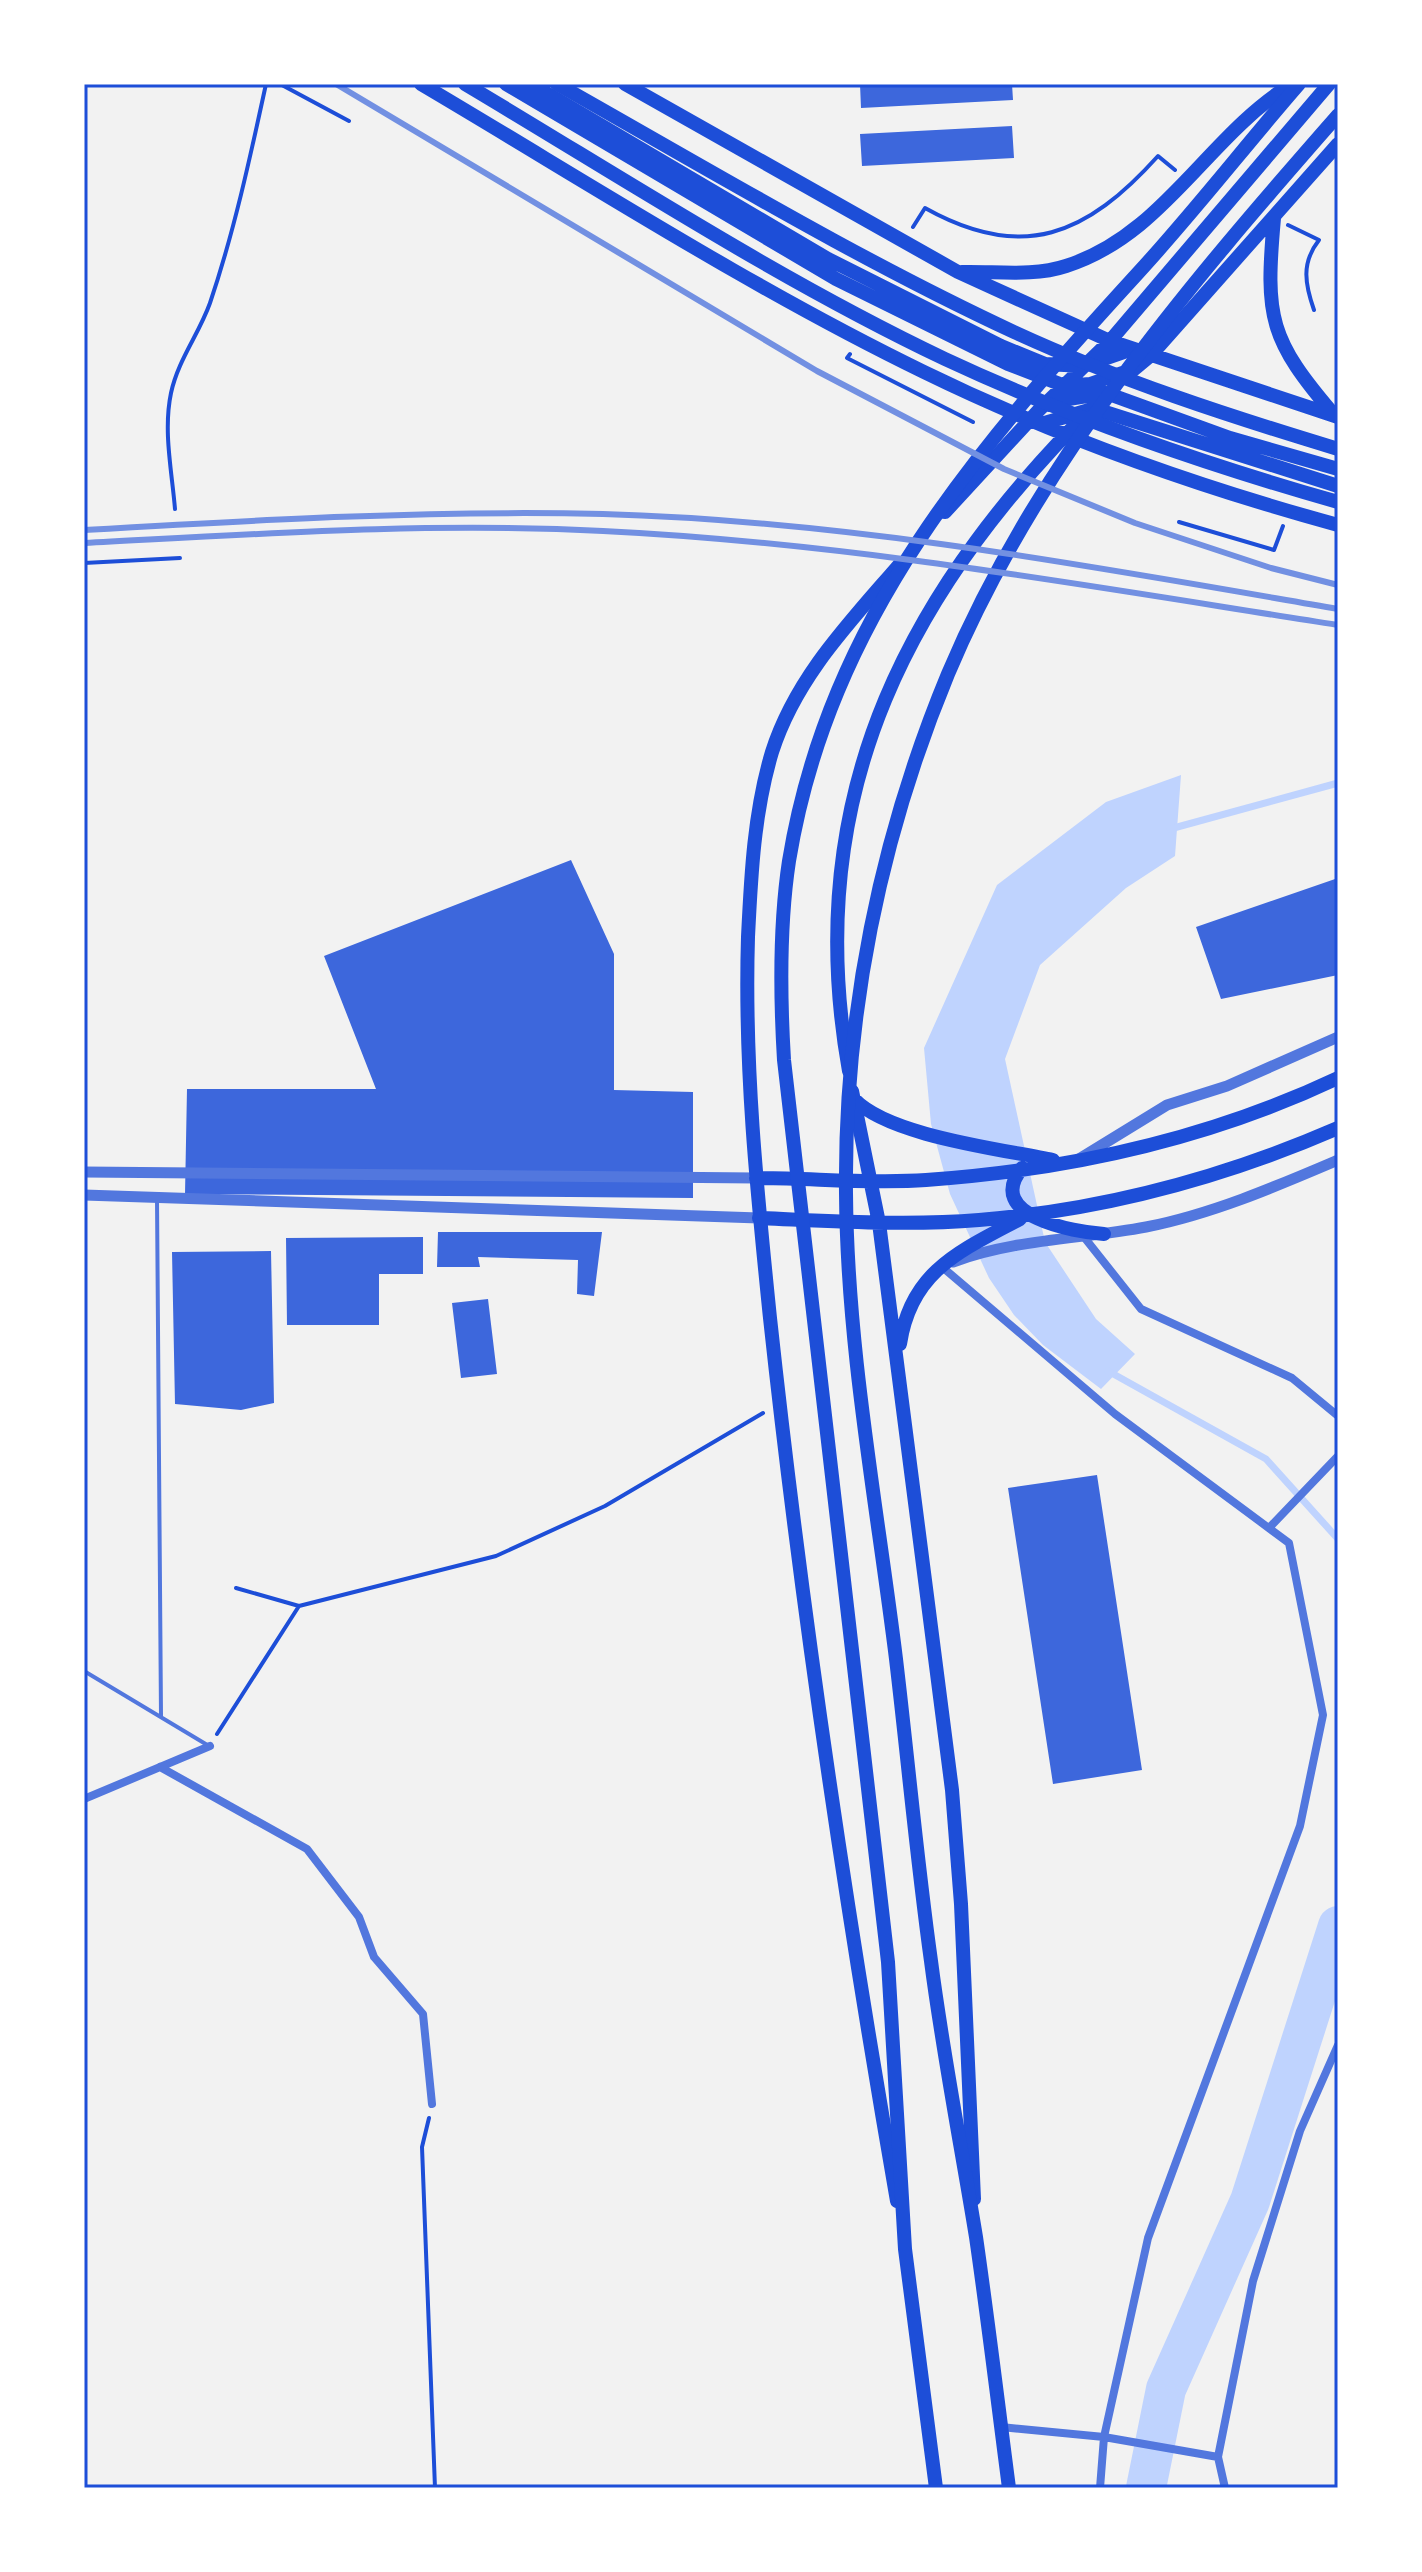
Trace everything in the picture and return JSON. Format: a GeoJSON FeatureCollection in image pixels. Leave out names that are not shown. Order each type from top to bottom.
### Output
{"type":"FeatureCollection","features":[{"type":"Feature","properties":{"kind":"main road"},"geometry":{"type":"LineString","coordinates":[[421,84],[860,340],[1125,459],[1338,525]]}},
{"type":"Feature","properties":{"kind":"main road"},"geometry":{"type":"LineString","coordinates":[[465,84],[776,269],[944,358],[1179,453],[1338,502]]}},
{"type":"Feature","properties":{"kind":"main road"},"geometry":{"type":"LineString","coordinates":[[506,84],[836,279],[994,358],[1065,386],[1090,384],[1136,368]]}},
{"type":"Feature","properties":{"kind":"main road"},"geometry":{"type":"LineString","coordinates":[[531,84],[828,259],[925,310],[1045,364],[1084,366],[1133,349]]}},
{"type":"Feature","properties":{"kind":"main road"},"geometry":{"type":"LineString","coordinates":[[557,84],[874,262],[1016,333],[1143,384],[1338,449]]}},
{"type":"Feature","properties":{"kind":"main road"},"geometry":{"type":"LineString","coordinates":[[625,84],[958,272],[1110,341],[1337,417]]}},
{"type":"Feature","properties":{"kind":"main road"},"geometry":{"type":"LineString","coordinates":[[958,272],[1041,272],[1066,266],[1102,251],[1157,212],[1265,104],[1292,84]]}},
{"type":"Feature","properties":{"kind":"main road"},"geometry":{"type":"LineString","coordinates":[[905,2249],[888,1962],[789,1116],[782,1021],[784,905],[796,828],[812,766],[870,621],[901,566],[949,493],[1053,365],[1165,243],[1299,84]]}},
{"type":"Feature","properties":{"kind":"main road"},"geometry":{"type":"LineString","coordinates":[[936,2488],[905,2249],[820,1738],[779,1403],[759,1218],[749,1076],[750,895],[754,842],[772,752],[787,714],[830,646],[1065,386],[1110,341],[1329,84]]}},
{"type":"Feature","properties":{"kind":"main road"},"geometry":{"type":"LineString","coordinates":[[1009,2488],[976,2239],[930,1961],[855,1327],[846,1194],[848,1102],[858,1004],[891,838],[916,758],[949,673],[995,575],[1072,444],[1152,336],[1338,115]]}},
{"type":"Feature","properties":{"kind":"main road"},"geometry":{"type":"LineString","coordinates":[[976,2239],[957,1850],[879,1223],[840,1020],[837,910],[843,834],[866,744],[881,703],[933,601],[971,548],[1064,434],[1151,355],[1338,144]]}},
{"type":"Feature","properties":{"kind":"main road"},"geometry":{"type":"LineString","coordinates":[[1274,218],[1269,299],[1277,332],[1302,377],[1337,417]]}},
{"type":"Feature","properties":{"kind":"main road"},"geometry":{"type":"LineString","coordinates":[[1036,418],[1062,400],[1106,393],[1230,438],[1338,469]]}},
{"type":"Feature","properties":{"kind":"main road"},"geometry":{"type":"LineString","coordinates":[[1036,418],[1089,410],[1129,417],[1338,486]]}},
{"type":"Feature","properties":{"kind":"main road"},"geometry":{"type":"LineString","coordinates":[[756,1178],[925,1180],[1071,1161],[1132,1150],[1233,1122],[1338,1078]]}},
{"type":"Feature","properties":{"kind":"main road"},"geometry":{"type":"LineString","coordinates":[[854,1099],[881,1119],[920,1132],[1071,1161]]}},
{"type":"Feature","properties":{"kind":"main road"},"geometry":{"type":"LineString","coordinates":[[759,1218],[879,1223],[1003,1222],[1183,1183],[1239,1166],[1338,1128]]}},
{"type":"Feature","properties":{"kind":"main road"},"geometry":{"type":"LineString","coordinates":[[1020,1169],[1013,1187],[1015,1200],[1027,1215],[1071,1232],[1104,1234]]}},
{"type":"Feature","properties":{"kind":"main road"},"geometry":{"type":"LineString","coordinates":[[898,1361],[905,1315],[919,1288],[941,1266],[1003,1222]]}},
{"type":"Feature","properties":{"kind":"street"},"geometry":{"type":"LineString","coordinates":[[1071,1161],[1167,1105],[1227,1086],[1338,1037]]}},
{"type":"Feature","properties":{"kind":"street"},"geometry":{"type":"LineString","coordinates":[[1100,2488],[1104,2437],[1148,2238],[1300,1826],[1323,1715],[1289,1543],[1115,1414],[941,1266],[974,1254],[1014,1246],[1151,1226],[1222,1205],[1338,1160]]}},
{"type":"Feature","properties":{"kind":"street"},"geometry":{"type":"LineString","coordinates":[[84,1172],[756,1178]]}},
{"type":"Feature","properties":{"kind":"street"},"geometry":{"type":"LineString","coordinates":[[157,1197],[159,1173]]}},
{"type":"Feature","properties":{"kind":"street"},"geometry":{"type":"LineString","coordinates":[[84,1195],[759,1218]]}},
{"type":"Feature","properties":{"kind":"street"},"geometry":{"type":"LineString","coordinates":[[1084,1237],[1141,1309],[1292,1378],[1338,1416]]}},
{"type":"Feature","properties":{"kind":"street"},"geometry":{"type":"LineString","coordinates":[[1269,1528],[1338,1456]]}},
{"type":"Feature","properties":{"kind":"street"},"geometry":{"type":"LineString","coordinates":[[84,1799],[210,1746]]}},
{"type":"Feature","properties":{"kind":"street"},"geometry":{"type":"LineString","coordinates":[[160,1767],[307,1849],[359,1917],[374,1957],[423,2014],[432,2104]]}},
{"type":"Feature","properties":{"kind":"street"},"geometry":{"type":"LineString","coordinates":[[1225,2488],[1218,2457],[1253,2281],[1300,2131],[1338,2045]]}},
{"type":"Feature","properties":{"kind":"street"},"geometry":{"type":"LineString","coordinates":[[1001,2427],[1104,2437],[1218,2457]]}},
{"type":"Feature","properties":{"kind":"lane"},"geometry":{"type":"LineString","coordinates":[[157,1197],[161,1716]]}},
{"type":"Feature","properties":{"kind":"lane"},"geometry":{"type":"LineString","coordinates":[[84,1671],[210,1746]]}},
{"type":"Feature","properties":{"kind":"path"},"geometry":{"type":"LineString","coordinates":[[175,509],[168,438],[171,392],[182,359],[209,306],[231,222],[240,202],[266,84]]}},
{"type":"Feature","properties":{"kind":"path"},"geometry":{"type":"LineString","coordinates":[[280,84],[349,121]]}},
{"type":"Feature","properties":{"kind":"path"},"geometry":{"type":"LineString","coordinates":[[925,208],[950,222],[989,235],[1030,236],[1078,223],[1096,214],[1123,193],[1158,156]]}},
{"type":"Feature","properties":{"kind":"path"},"geometry":{"type":"LineString","coordinates":[[1274,218],[1319,240],[1306,263],[1306,280],[1314,310]]}},
{"type":"Feature","properties":{"kind":"path"},"geometry":{"type":"LineString","coordinates":[[847,358],[973,422]]}},
{"type":"Feature","properties":{"kind":"path"},"geometry":{"type":"LineString","coordinates":[[1179,522],[1274,550],[1288,511]]}},
{"type":"Feature","properties":{"kind":"path"},"geometry":{"type":"LineString","coordinates":[[84,563],[180,558]]}},
{"type":"Feature","properties":{"kind":"path"},"geometry":{"type":"LineString","coordinates":[[236,1588],[299,1606],[496,1556],[605,1506],[779,1403]]}},
{"type":"Feature","properties":{"kind":"path"},"geometry":{"type":"LineString","coordinates":[[210,1746],[299,1606]]}},
{"type":"Feature","properties":{"kind":"path"},"geometry":{"type":"LineString","coordinates":[[432,2104],[422,2147],[435,2488]]}},
{"type":"Feature","properties":{"kind":"water"},"geometry":{"type":"Polygon","coordinates":[[[1181,775],[1175,856],[1126,888],[1040,965],[1005,1059],[1045,1242],[1096,1319],[1135,1354],[1101,1389],[1043,1345],[1014,1315],[989,1278],[950,1194],[931,1124],[924,1048],[997,885],[1106,802],[1181,775]]]}},
{"type":"Feature","properties":{"kind":"building"},"geometry":{"type":"Polygon","coordinates":[[[860,84],[1012,84],[1013,100],[861,108],[860,84]]]}},
{"type":"Feature","properties":{"kind":"building"},"geometry":{"type":"Polygon","coordinates":[[[1012,126],[1014,158],[862,166],[860,134],[1012,126]]]}},
{"type":"Feature","properties":{"kind":"building"},"geometry":{"type":"Polygon","coordinates":[[[571,860],[614,954],[614,1090],[693,1092],[693,1198],[185,1194],[187,1089],[376,1089],[324,956],[571,860]]]}},
{"type":"Feature","properties":{"kind":"building"},"geometry":{"type":"Polygon","coordinates":[[[1338,878],[1338,975],[1221,999],[1196,927],[1338,878]]]}},
{"type":"Feature","properties":{"kind":"building"},"geometry":{"type":"Polygon","coordinates":[[[438,1232],[602,1232],[594,1296],[577,1294],[578,1260],[478,1257],[480,1267],[437,1267],[438,1232]]]}},
{"type":"Feature","properties":{"kind":"building"},"geometry":{"type":"Polygon","coordinates":[[[423,1237],[423,1274],[379,1274],[379,1325],[287,1325],[286,1238],[423,1237]]]}},
{"type":"Feature","properties":{"kind":"building"},"geometry":{"type":"Polygon","coordinates":[[[271,1251],[274,1403],[241,1410],[175,1404],[172,1252],[271,1251]]]}},
{"type":"Feature","properties":{"kind":"building"},"geometry":{"type":"Polygon","coordinates":[[[488,1299],[497,1374],[461,1378],[452,1303],[488,1299]]]}},
{"type":"Feature","properties":{"kind":"building"},"geometry":{"type":"Polygon","coordinates":[[[1097,1475],[1142,1770],[1053,1784],[1008,1488],[1097,1475]]]}},
{"type":"Feature","properties":{"kind":"waterway"},"geometry":{"type":"LineString","coordinates":[[1170,829],[1338,783]]}},
{"type":"Feature","properties":{"kind":"waterway"},"geometry":{"type":"LineString","coordinates":[[1108,1371],[1266,1459],[1338,1539]]}},
{"type":"Feature","properties":{"kind":"waterway"},"geometry":{"type":"LineString","coordinates":[[1146,2488],[1166,2389],[1250,2201],[1338,1926]]}},
{"type":"Feature","properties":{"kind":"railway"},"geometry":{"type":"LineString","coordinates":[[336,84],[817,371],[1004,469],[1135,523],[1271,568],[1338,585]]}},
{"type":"Feature","properties":{"kind":"railway"},"geometry":{"type":"LineString","coordinates":[[84,530],[279,519],[473,513],[696,518],[972,548],[1338,609]]}},
{"type":"Feature","properties":{"kind":"railway"},"geometry":{"type":"LineString","coordinates":[[84,543],[344,530],[473,528],[695,537],[972,568],[1338,625]]}}]}
